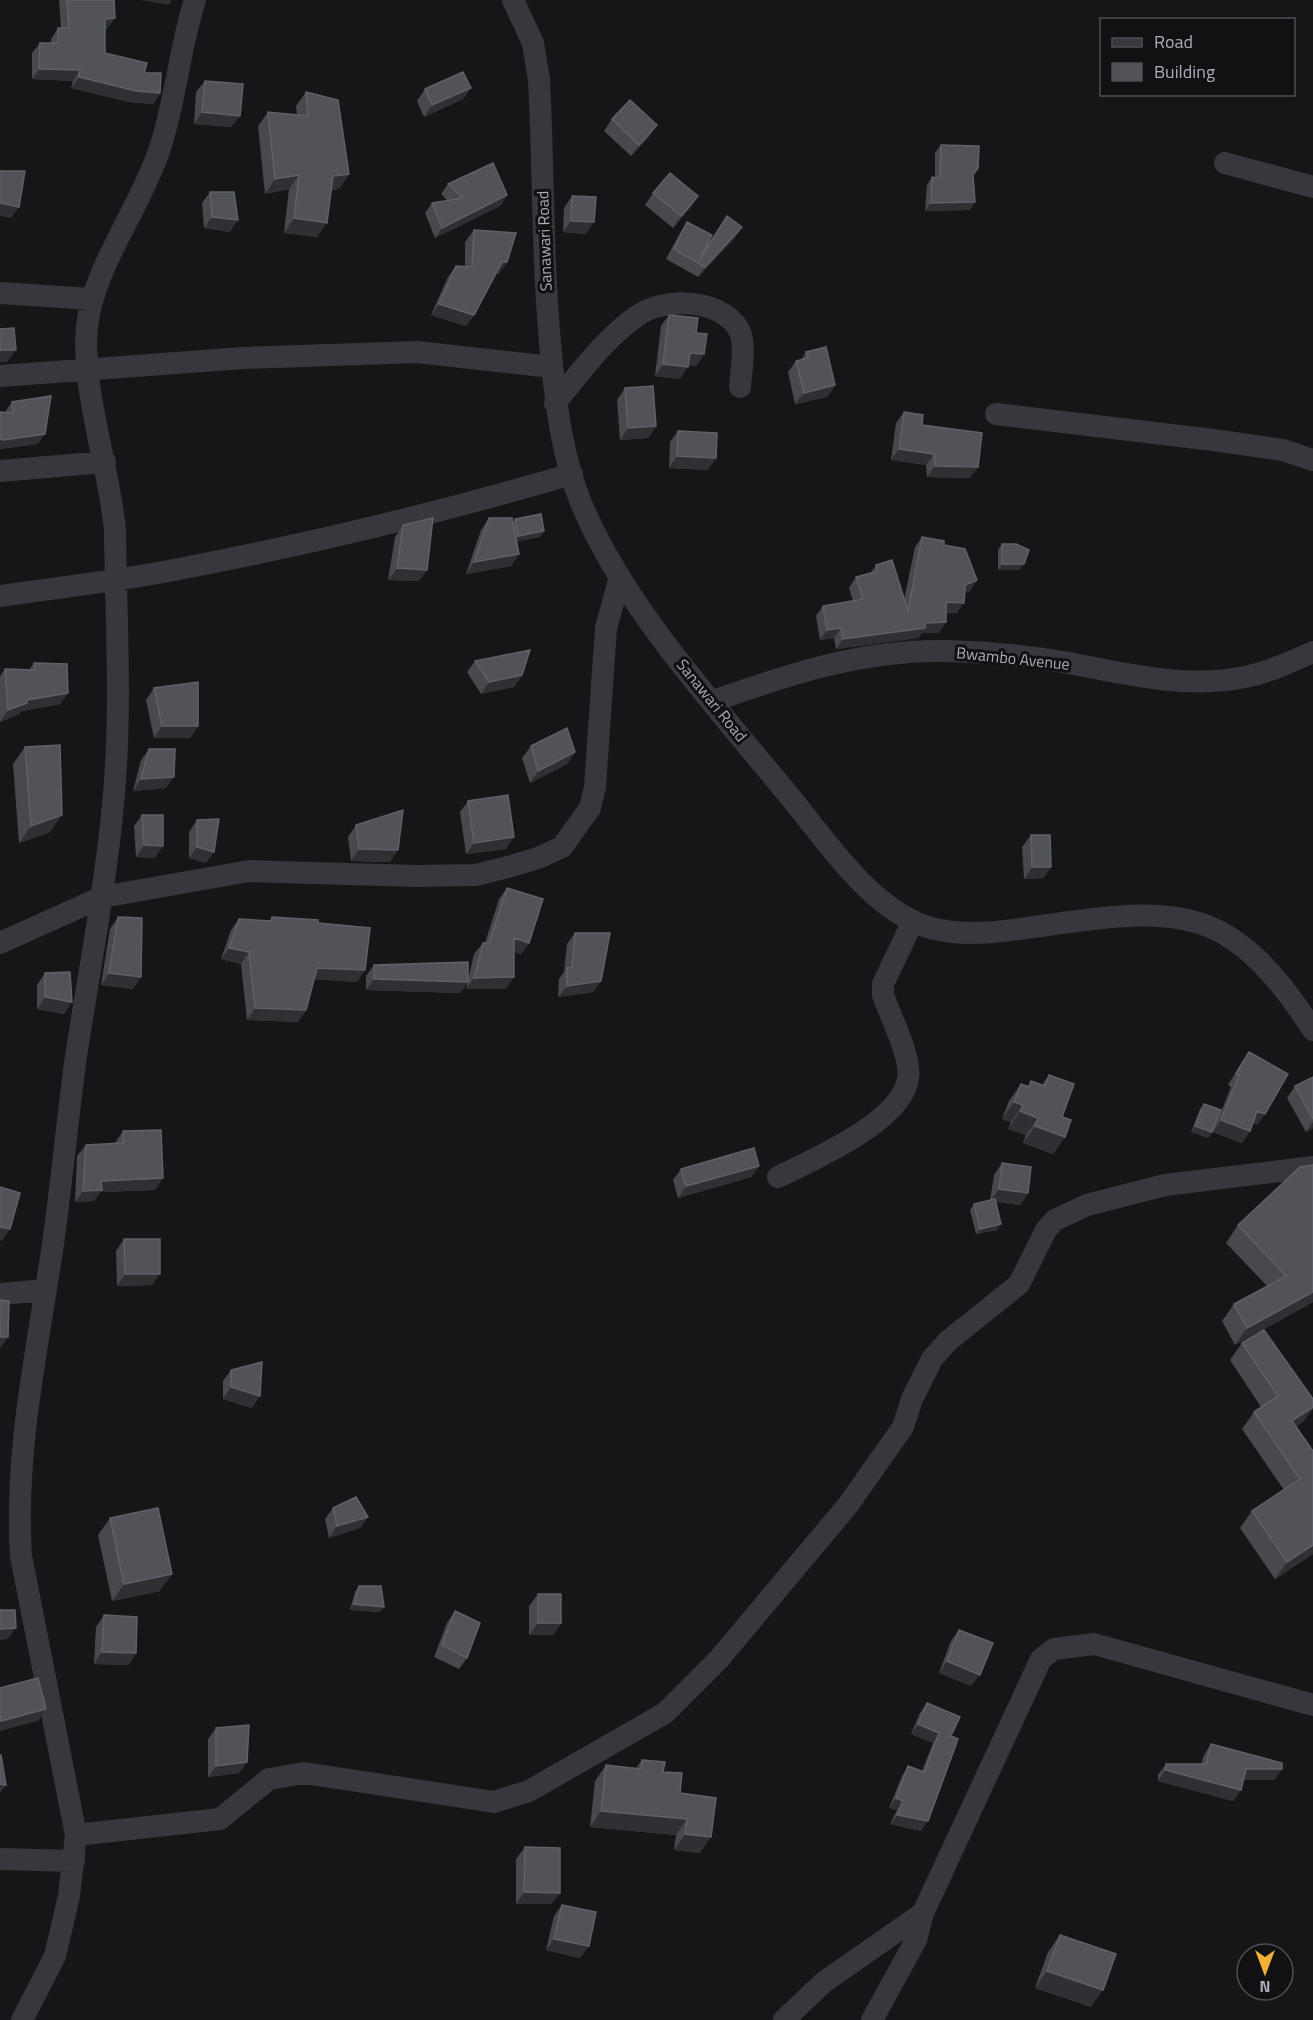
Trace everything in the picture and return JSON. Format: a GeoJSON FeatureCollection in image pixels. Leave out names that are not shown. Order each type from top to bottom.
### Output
{"type":"FeatureCollection","features":[{"type":"Feature","properties":{"kind":"street"},"geometry":{"type":"LineString","coordinates":[[22,2020],[55,1956],[74,1861],[76,1834],[21,1556],[19,1487],[77,1054],[114,804],[117,750],[114,520],[87,370],[86,329],[91,299],[138,202],[159,150],[195,0]]}},
{"type":"Feature","properties":{"kind":"street","name":"Sanawari Road"},"geometry":{"type":"LineString","coordinates":[[513,0],[533,43],[539,80],[542,221],[555,403],[572,474],[592,527],[637,604],[845,866],[886,903],[914,921],[935,929],[962,933],[1023,929],[1112,917],[1163,914],[1188,919],[1222,931],[1248,950],[1284,988],[1313,1030]]}},
{"type":"Feature","properties":{"kind":"street"},"geometry":{"type":"LineString","coordinates":[[1225,163],[1313,187]]}},
{"type":"Feature","properties":{"kind":"street"},"geometry":{"type":"LineString","coordinates":[[0,293],[91,299]]}},
{"type":"Feature","properties":{"kind":"street"},"geometry":{"type":"LineString","coordinates":[[555,403],[619,332],[637,316],[653,307],[701,304],[722,314],[738,328],[742,343],[740,387]]}},
{"type":"Feature","properties":{"kind":"street"},"geometry":{"type":"LineString","coordinates":[[0,376],[243,358],[417,352],[552,367]]}},
{"type":"Feature","properties":{"kind":"street"},"geometry":{"type":"LineString","coordinates":[[996,414],[1083,422],[1225,442],[1300,454],[1313,460]]}},
{"type":"Feature","properties":{"kind":"street"},"geometry":{"type":"LineString","coordinates":[[0,471],[105,462]]}},
{"type":"Feature","properties":{"kind":"street"},"geometry":{"type":"LineString","coordinates":[[0,596],[115,580],[325,538],[438,512],[572,474]]}},
{"type":"Feature","properties":{"kind":"street"},"geometry":{"type":"LineString","coordinates":[[0,943],[102,897],[249,871],[476,875],[538,858],[562,847],[591,808],[595,787],[606,628],[620,577]]}},
{"type":"Feature","properties":{"kind":"street","name":"Bwambo Avenue"},"geometry":{"type":"LineString","coordinates":[[713,701],[797,672],[886,652],[946,651],[1016,655],[1164,681],[1244,677],[1288,664],[1313,652]]}},
{"type":"Feature","properties":{"kind":"street"},"geometry":{"type":"LineString","coordinates":[[778,1178],[854,1136],[888,1112],[903,1093],[909,1078],[907,1060],[883,995],[883,984],[914,921]]}},
{"type":"Feature","properties":{"kind":"street"},"geometry":{"type":"LineString","coordinates":[[76,1834],[220,1819],[269,1779],[292,1774],[304,1773],[494,1802],[530,1791],[665,1713],[719,1659],[848,1505],[888,1451],[903,1427],[912,1399],[932,1359],[948,1341],[1019,1284],[1046,1230],[1055,1220],[1087,1205],[1165,1185],[1313,1167]]}},
{"type":"Feature","properties":{"kind":"street"},"geometry":{"type":"LineString","coordinates":[[0,1294],[46,1290]]}},
{"type":"Feature","properties":{"kind":"street"},"geometry":{"type":"LineString","coordinates":[[872,2020],[916,1940],[923,1913],[1041,1659],[1054,1649],[1094,1644],[1313,1704]]}},
{"type":"Feature","properties":{"kind":"street"},"geometry":{"type":"LineString","coordinates":[[0,1859],[74,1861]]}},
{"type":"Feature","properties":{"kind":"street"},"geometry":{"type":"LineString","coordinates":[[784,2020],[824,1982],[923,1913]]}},
{"type":"Feature","properties":{"kind":"building"},"geometry":{"type":"Polygon","coordinates":[[[67,0],[114,0],[115,18],[105,19],[105,53],[147,63],[144,73],[161,73],[160,93],[136,91],[79,77],[80,70],[39,69],[40,43],[58,43],[58,28],[69,28],[67,0]]]}},
{"type":"Feature","properties":{"kind":"building"},"geometry":{"type":"Polygon","coordinates":[[[463,72],[471,88],[432,105],[425,89],[463,72]]]}},
{"type":"Feature","properties":{"kind":"building"},"geometry":{"type":"Polygon","coordinates":[[[205,81],[243,84],[240,116],[202,112],[205,81]]]}},
{"type":"Feature","properties":{"kind":"building"},"geometry":{"type":"Polygon","coordinates":[[[306,92],[338,100],[349,174],[333,176],[327,223],[294,218],[299,175],[275,179],[268,112],[308,116],[306,92]]]}},
{"type":"Feature","properties":{"kind":"building"},"geometry":{"type":"Polygon","coordinates":[[[630,100],[657,125],[639,145],[612,119],[630,100]]]}},
{"type":"Feature","properties":{"kind":"building"},"geometry":{"type":"Polygon","coordinates":[[[941,145],[979,146],[978,168],[973,175],[975,202],[931,203],[932,177],[940,178],[941,145]]]}},
{"type":"Feature","properties":{"kind":"building"},"geometry":{"type":"Polygon","coordinates":[[[493,163],[507,195],[442,228],[432,203],[463,198],[448,184],[493,163]]]}},
{"type":"Feature","properties":{"kind":"building"},"geometry":{"type":"Polygon","coordinates":[[[0,171],[25,171],[19,207],[0,203],[0,171]]]}},
{"type":"Feature","properties":{"kind":"building"},"geometry":{"type":"Polygon","coordinates":[[[670,173],[698,196],[681,216],[653,193],[670,173]]]}},
{"type":"Feature","properties":{"kind":"building"},"geometry":{"type":"Polygon","coordinates":[[[210,192],[234,192],[238,220],[212,217],[210,192]]]}},
{"type":"Feature","properties":{"kind":"building"},"geometry":{"type":"Polygon","coordinates":[[[572,196],[596,197],[594,222],[571,221],[572,196]]]}},
{"type":"Feature","properties":{"kind":"building"},"geometry":{"type":"Polygon","coordinates":[[[727,216],[742,227],[705,267],[674,249],[687,222],[712,235],[700,259],[727,216]]]}},
{"type":"Feature","properties":{"kind":"building"},"geometry":{"type":"Polygon","coordinates":[[[474,230],[516,233],[507,262],[502,262],[474,315],[439,304],[456,266],[472,267],[474,230]]]}},
{"type":"Feature","properties":{"kind":"building"},"geometry":{"type":"Polygon","coordinates":[[[669,315],[698,318],[696,333],[707,334],[704,354],[690,353],[688,367],[663,364],[669,315]]]}},
{"type":"Feature","properties":{"kind":"building"},"geometry":{"type":"Polygon","coordinates":[[[14,328],[16,350],[0,350],[0,329],[14,328]]]}},
{"type":"Feature","properties":{"kind":"building"},"geometry":{"type":"Polygon","coordinates":[[[826,347],[835,385],[804,393],[796,361],[808,358],[806,352],[826,347]]]}},
{"type":"Feature","properties":{"kind":"building"},"geometry":{"type":"Polygon","coordinates":[[[653,386],[656,426],[628,428],[625,388],[653,386]]]}},
{"type":"Feature","properties":{"kind":"building"},"geometry":{"type":"Polygon","coordinates":[[[51,396],[45,434],[0,439],[0,412],[13,413],[12,402],[51,396]]]}},
{"type":"Feature","properties":{"kind":"building"},"geometry":{"type":"Polygon","coordinates":[[[904,412],[923,415],[922,425],[982,433],[978,467],[935,466],[934,454],[899,449],[904,412]]]}},
{"type":"Feature","properties":{"kind":"building"},"geometry":{"type":"Polygon","coordinates":[[[678,431],[717,433],[716,458],[677,456],[678,431]]]}},
{"type":"Feature","properties":{"kind":"building"},"geometry":{"type":"Polygon","coordinates":[[[541,514],[544,531],[518,536],[515,519],[541,514]]]}},
{"type":"Feature","properties":{"kind":"building"},"geometry":{"type":"Polygon","coordinates":[[[433,518],[427,570],[397,568],[403,525],[433,518]]]}},
{"type":"Feature","properties":{"kind":"building"},"geometry":{"type":"Polygon","coordinates":[[[489,518],[512,518],[519,554],[474,562],[489,518]]]}},
{"type":"Feature","properties":{"kind":"building"},"geometry":{"type":"Polygon","coordinates":[[[922,537],[944,541],[944,545],[965,549],[977,580],[965,585],[964,603],[946,602],[946,622],[925,623],[925,628],[843,639],[841,628],[827,630],[823,606],[863,599],[856,577],[878,571],[876,565],[892,560],[908,611],[922,537]]]}},
{"type":"Feature","properties":{"kind":"building"},"geometry":{"type":"Polygon","coordinates":[[[1002,544],[1016,544],[1029,550],[1024,564],[1002,564],[1002,544]]]}},
{"type":"Feature","properties":{"kind":"building"},"geometry":{"type":"Polygon","coordinates":[[[530,650],[522,675],[489,682],[475,661],[530,650]]]}},
{"type":"Feature","properties":{"kind":"building"},"geometry":{"type":"Polygon","coordinates":[[[34,663],[67,664],[68,693],[27,700],[27,703],[8,710],[5,669],[35,670],[34,663]]]}},
{"type":"Feature","properties":{"kind":"building"},"geometry":{"type":"Polygon","coordinates":[[[198,682],[198,726],[162,726],[154,688],[198,682]]]}},
{"type":"Feature","properties":{"kind":"building"},"geometry":{"type":"Polygon","coordinates":[[[567,728],[575,752],[538,771],[531,746],[567,728]]]}},
{"type":"Feature","properties":{"kind":"building"},"geometry":{"type":"Polygon","coordinates":[[[60,745],[62,815],[31,826],[25,747],[60,745]]]}},
{"type":"Feature","properties":{"kind":"building"},"geometry":{"type":"Polygon","coordinates":[[[149,749],[175,749],[174,777],[141,779],[149,749]]]}},
{"type":"Feature","properties":{"kind":"building"},"geometry":{"type":"Polygon","coordinates":[[[508,795],[514,837],[474,843],[468,801],[508,795]]]}},
{"type":"Feature","properties":{"kind":"building"},"geometry":{"type":"Polygon","coordinates":[[[403,810],[398,850],[359,849],[356,825],[403,810]]]}},
{"type":"Feature","properties":{"kind":"building"},"geometry":{"type":"Polygon","coordinates":[[[142,815],[163,815],[163,846],[144,845],[142,815]]]}},
{"type":"Feature","properties":{"kind":"building"},"geometry":{"type":"Polygon","coordinates":[[[219,819],[214,852],[197,847],[197,820],[219,819]]]}},
{"type":"Feature","properties":{"kind":"building"},"geometry":{"type":"Polygon","coordinates":[[[1031,835],[1050,835],[1051,867],[1032,867],[1031,835]]]}},
{"type":"Feature","properties":{"kind":"building"},"geometry":{"type":"Polygon","coordinates":[[[507,888],[543,899],[529,943],[514,938],[514,977],[474,978],[483,943],[489,943],[507,888]]]}},
{"type":"Feature","properties":{"kind":"building"},"geometry":{"type":"Polygon","coordinates":[[[118,917],[142,918],[141,977],[109,973],[118,917]]]}},
{"type":"Feature","properties":{"kind":"building"},"geometry":{"type":"Polygon","coordinates":[[[272,917],[318,920],[318,923],[370,928],[365,970],[317,968],[306,1010],[255,1008],[249,952],[229,948],[239,919],[272,921],[272,917]]]}},
{"type":"Feature","properties":{"kind":"building"},"geometry":{"type":"Polygon","coordinates":[[[575,933],[610,933],[601,981],[567,986],[567,968],[572,967],[575,933]]]}},
{"type":"Feature","properties":{"kind":"building"},"geometry":{"type":"Polygon","coordinates":[[[468,962],[468,982],[374,979],[374,965],[468,962]]]}},
{"type":"Feature","properties":{"kind":"building"},"geometry":{"type":"Polygon","coordinates":[[[70,972],[72,1002],[45,997],[45,973],[70,972]]]}},
{"type":"Feature","properties":{"kind":"building"},"geometry":{"type":"Polygon","coordinates":[[[1249,1052],[1288,1074],[1265,1114],[1257,1111],[1250,1131],[1221,1120],[1239,1075],[1236,1074],[1249,1052]]]}},
{"type":"Feature","properties":{"kind":"building"},"geometry":{"type":"Polygon","coordinates":[[[1049,1075],[1074,1084],[1062,1117],[1071,1120],[1065,1137],[1035,1126],[1038,1118],[1020,1111],[1023,1105],[1014,1102],[1021,1084],[1029,1087],[1031,1081],[1045,1086],[1049,1075]]]}},
{"type":"Feature","properties":{"kind":"building"},"geometry":{"type":"Polygon","coordinates":[[[1313,1077],[1313,1119],[1295,1086],[1313,1077]]]}},
{"type":"Feature","properties":{"kind":"building"},"geometry":{"type":"Polygon","coordinates":[[[1204,1104],[1221,1110],[1212,1132],[1195,1126],[1204,1104]]]}},
{"type":"Feature","properties":{"kind":"building"},"geometry":{"type":"Polygon","coordinates":[[[161,1130],[163,1178],[101,1181],[102,1190],[83,1191],[86,1145],[123,1143],[123,1131],[161,1130]]]}},
{"type":"Feature","properties":{"kind":"building"},"geometry":{"type":"Polygon","coordinates":[[[754,1148],[759,1166],[686,1186],[681,1169],[754,1148]]]}},
{"type":"Feature","properties":{"kind":"building"},"geometry":{"type":"Polygon","coordinates":[[[1002,1163],[1031,1167],[1028,1193],[999,1189],[1002,1163]]]}},
{"type":"Feature","properties":{"kind":"building"},"geometry":{"type":"Polygon","coordinates":[[[1313,1165],[1313,1292],[1247,1328],[1234,1304],[1286,1276],[1238,1225],[1300,1167],[1313,1165]]]}},
{"type":"Feature","properties":{"kind":"building"},"geometry":{"type":"Polygon","coordinates":[[[0,1187],[20,1193],[10,1229],[0,1227],[0,1187]]]}},
{"type":"Feature","properties":{"kind":"building"},"geometry":{"type":"Polygon","coordinates":[[[995,1199],[1001,1224],[980,1229],[974,1204],[995,1199]]]}},
{"type":"Feature","properties":{"kind":"building"},"geometry":{"type":"Polygon","coordinates":[[[124,1239],[160,1239],[160,1274],[125,1274],[124,1239]]]}},
{"type":"Feature","properties":{"kind":"building"},"geometry":{"type":"Polygon","coordinates":[[[0,1300],[9,1301],[8,1337],[0,1337],[0,1300]]]}},
{"type":"Feature","properties":{"kind":"building"},"geometry":{"type":"Polygon","coordinates":[[[1264,1330],[1313,1399],[1313,1407],[1292,1421],[1313,1451],[1313,1545],[1287,1562],[1252,1511],[1300,1479],[1254,1412],[1278,1396],[1242,1343],[1264,1330]]]}},
{"type":"Feature","properties":{"kind":"building"},"geometry":{"type":"Polygon","coordinates":[[[262,1362],[260,1396],[231,1387],[231,1370],[262,1362]]]}},
{"type":"Feature","properties":{"kind":"building"},"geometry":{"type":"Polygon","coordinates":[[[356,1497],[368,1517],[337,1526],[333,1508],[356,1497]]]}},
{"type":"Feature","properties":{"kind":"building"},"geometry":{"type":"Polygon","coordinates":[[[158,1508],[172,1574],[124,1584],[110,1518],[158,1508]]]}},
{"type":"Feature","properties":{"kind":"building"},"geometry":{"type":"Polygon","coordinates":[[[359,1586],[381,1586],[384,1607],[354,1604],[359,1586]]]}},
{"type":"Feature","properties":{"kind":"building"},"geometry":{"type":"Polygon","coordinates":[[[538,1594],[561,1594],[561,1623],[538,1623],[538,1594]]]}},
{"type":"Feature","properties":{"kind":"building"},"geometry":{"type":"Polygon","coordinates":[[[0,1610],[15,1610],[16,1628],[0,1629],[0,1610]]]}},
{"type":"Feature","properties":{"kind":"building"},"geometry":{"type":"Polygon","coordinates":[[[455,1611],[480,1623],[467,1658],[442,1645],[455,1611]]]}},
{"type":"Feature","properties":{"kind":"building"},"geometry":{"type":"Polygon","coordinates":[[[104,1615],[137,1617],[136,1653],[102,1652],[104,1615]]]}},
{"type":"Feature","properties":{"kind":"building"},"geometry":{"type":"Polygon","coordinates":[[[959,1630],[993,1643],[980,1675],[947,1661],[959,1630]]]}},
{"type":"Feature","properties":{"kind":"building"},"geometry":{"type":"Polygon","coordinates":[[[38,1678],[46,1709],[1,1721],[0,1688],[38,1678]]]}},
{"type":"Feature","properties":{"kind":"building"},"geometry":{"type":"Polygon","coordinates":[[[927,1703],[960,1717],[951,1736],[958,1739],[928,1821],[897,1815],[903,1801],[896,1798],[908,1766],[924,1772],[939,1733],[918,1724],[927,1703]]]}},
{"type":"Feature","properties":{"kind":"building"},"geometry":{"type":"Polygon","coordinates":[[[249,1725],[247,1762],[216,1766],[216,1728],[249,1725]]]}},
{"type":"Feature","properties":{"kind":"building"},"geometry":{"type":"Polygon","coordinates":[[[1211,1744],[1282,1763],[1282,1769],[1246,1769],[1241,1790],[1165,1770],[1166,1764],[1206,1764],[1211,1744]]]}},
{"type":"Feature","properties":{"kind":"building"},"geometry":{"type":"Polygon","coordinates":[[[1,1755],[6,1785],[0,1784],[1,1755]]]}},
{"type":"Feature","properties":{"kind":"building"},"geometry":{"type":"Polygon","coordinates":[[[642,1760],[665,1762],[663,1772],[682,1773],[680,1793],[716,1798],[711,1837],[685,1834],[687,1819],[601,1811],[606,1765],[641,1769],[642,1760]]]}},
{"type":"Feature","properties":{"kind":"building"},"geometry":{"type":"Polygon","coordinates":[[[525,1847],[560,1848],[560,1893],[524,1892],[525,1847]]]}},
{"type":"Feature","properties":{"kind":"building"},"geometry":{"type":"Polygon","coordinates":[[[562,1905],[596,1912],[589,1946],[554,1939],[562,1905]]]}},
{"type":"Feature","properties":{"kind":"building"},"geometry":{"type":"Polygon","coordinates":[[[1060,1935],[1116,1954],[1103,1990],[1047,1971],[1060,1935]]]}}]}
